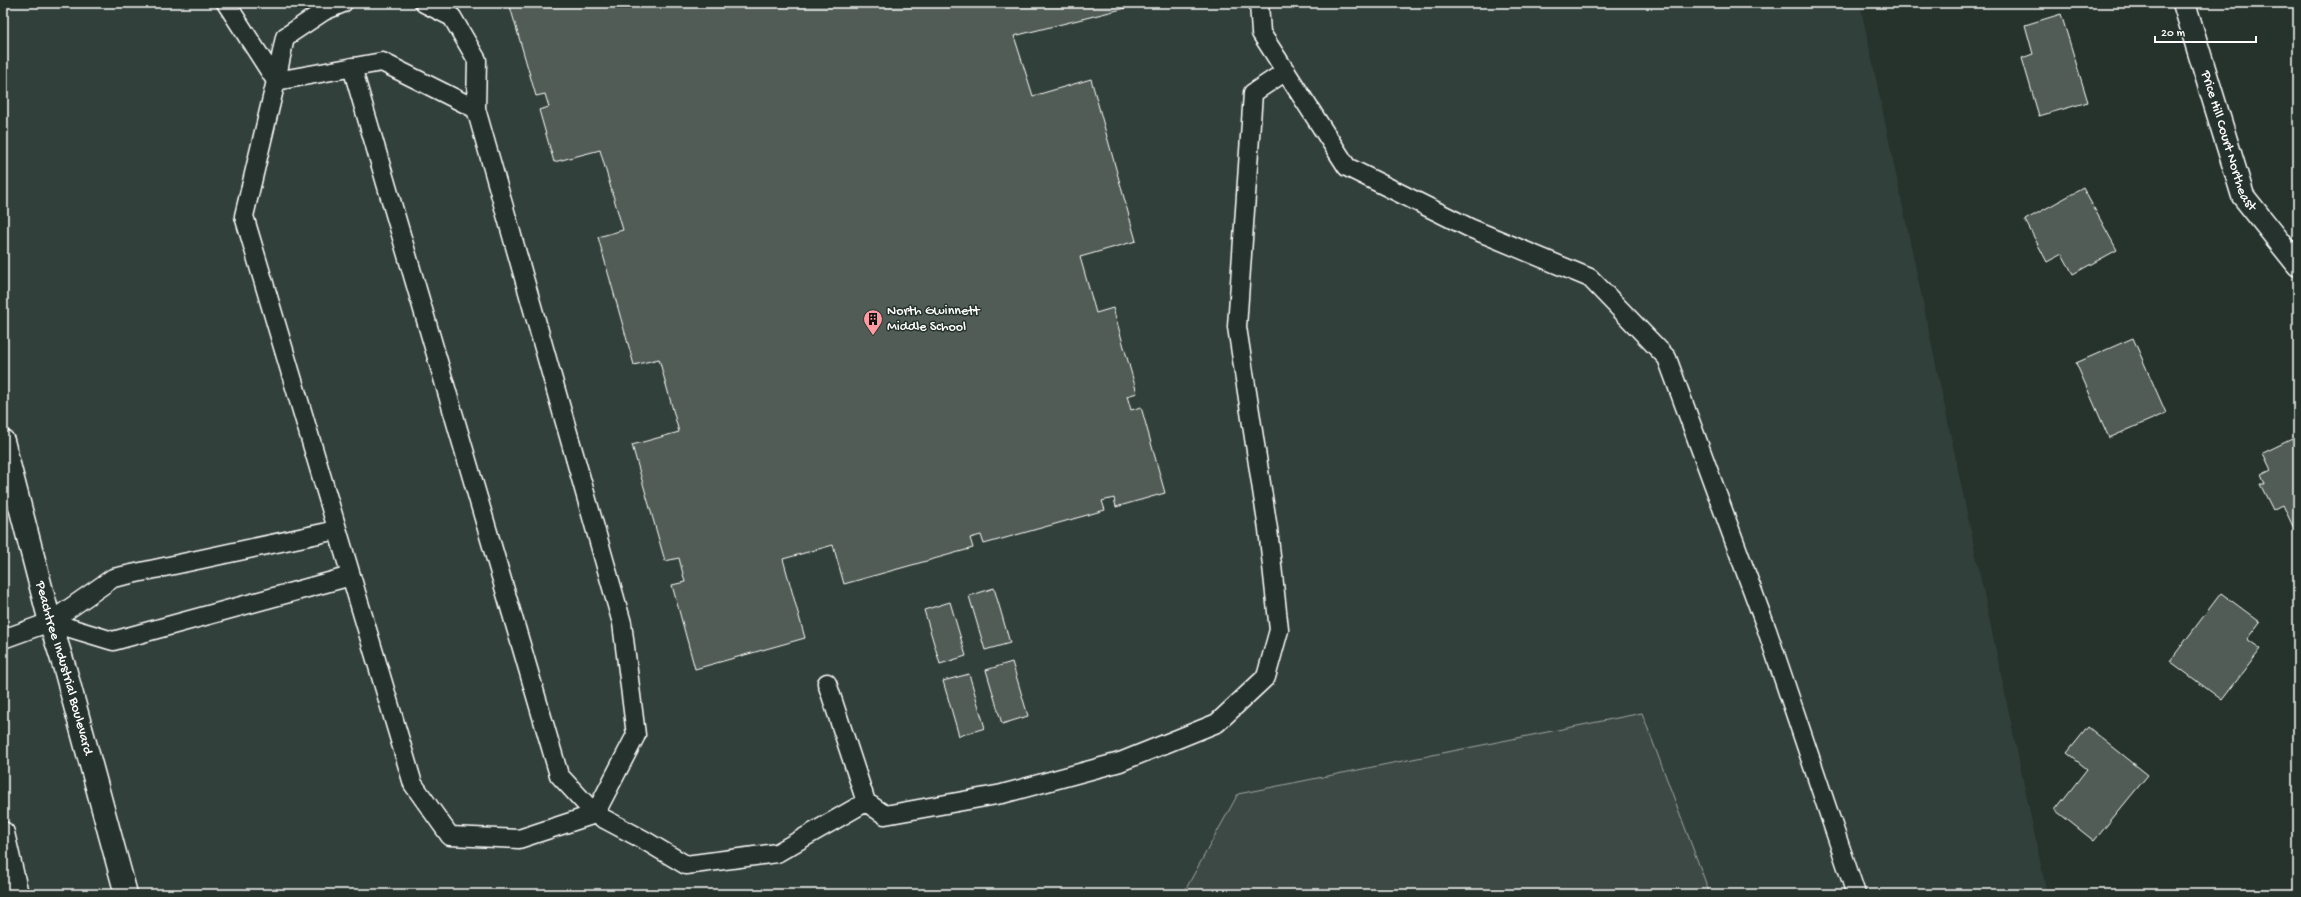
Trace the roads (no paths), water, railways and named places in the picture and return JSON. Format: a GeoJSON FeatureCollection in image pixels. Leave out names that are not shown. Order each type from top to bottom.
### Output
{"type":"FeatureCollection","features":[{"type":"Feature","properties":{"kind":"main road","name":"Price Hill Court Northeast"},"geometry":{"type":"LineString","coordinates":[[2184,3],[2243,196],[2298,265]]}},
{"type":"Feature","properties":{"kind":"main road","name":"Peachtree Industrial Boulevard"},"geometry":{"type":"LineString","coordinates":[[3,440],[50,622],[65,669],[126,894]]}},
{"type":"Feature","properties":{"kind":"main road"},"geometry":{"type":"LineString","coordinates":[[3,833],[18,894]]}},
{"type":"Feature","properties":{"kind":"lane"},"geometry":{"type":"LineString","coordinates":[[226,3],[276,81]]}},
{"type":"Feature","properties":{"kind":"lane"},"geometry":{"type":"LineString","coordinates":[[343,3],[324,11],[285,37],[244,216],[413,784],[450,836],[519,839],[595,814],[636,735],[622,623],[476,109],[477,60],[452,17],[424,3]]}},
{"type":"Feature","properties":{"kind":"lane"},"geometry":{"type":"LineString","coordinates":[[1259,3],[1260,33],[1347,167],[1470,228],[1590,278],[1667,358],[1764,623],[1856,894]]}},
{"type":"Feature","properties":{"kind":"lane"},"geometry":{"type":"LineString","coordinates":[[276,81],[382,62],[476,109]]}},
{"type":"Feature","properties":{"kind":"lane"},"geometry":{"type":"LineString","coordinates":[[352,67],[558,775],[595,814],[644,840],[686,865],[777,853],[866,802]]}},
{"type":"Feature","properties":{"kind":"lane"},"geometry":{"type":"LineString","coordinates":[[827,683],[866,802],[885,815],[1002,794],[1120,762],[1217,722],[1266,677],[1279,630],[1268,528],[1237,327],[1253,93],[1286,71]]}},
{"type":"Feature","properties":{"kind":"lane"},"geometry":{"type":"LineString","coordinates":[[3,639],[50,622],[113,578],[337,530]]}},
{"type":"Feature","properties":{"kind":"lane"},"geometry":{"type":"LineString","coordinates":[[50,622],[113,641],[351,576]]}},
{"type":"Feature","properties":{"kind":"place","name":"North Gwinnett Middle School"},"geometry":{"type":"Point","coordinates":[873,336]}}]}
